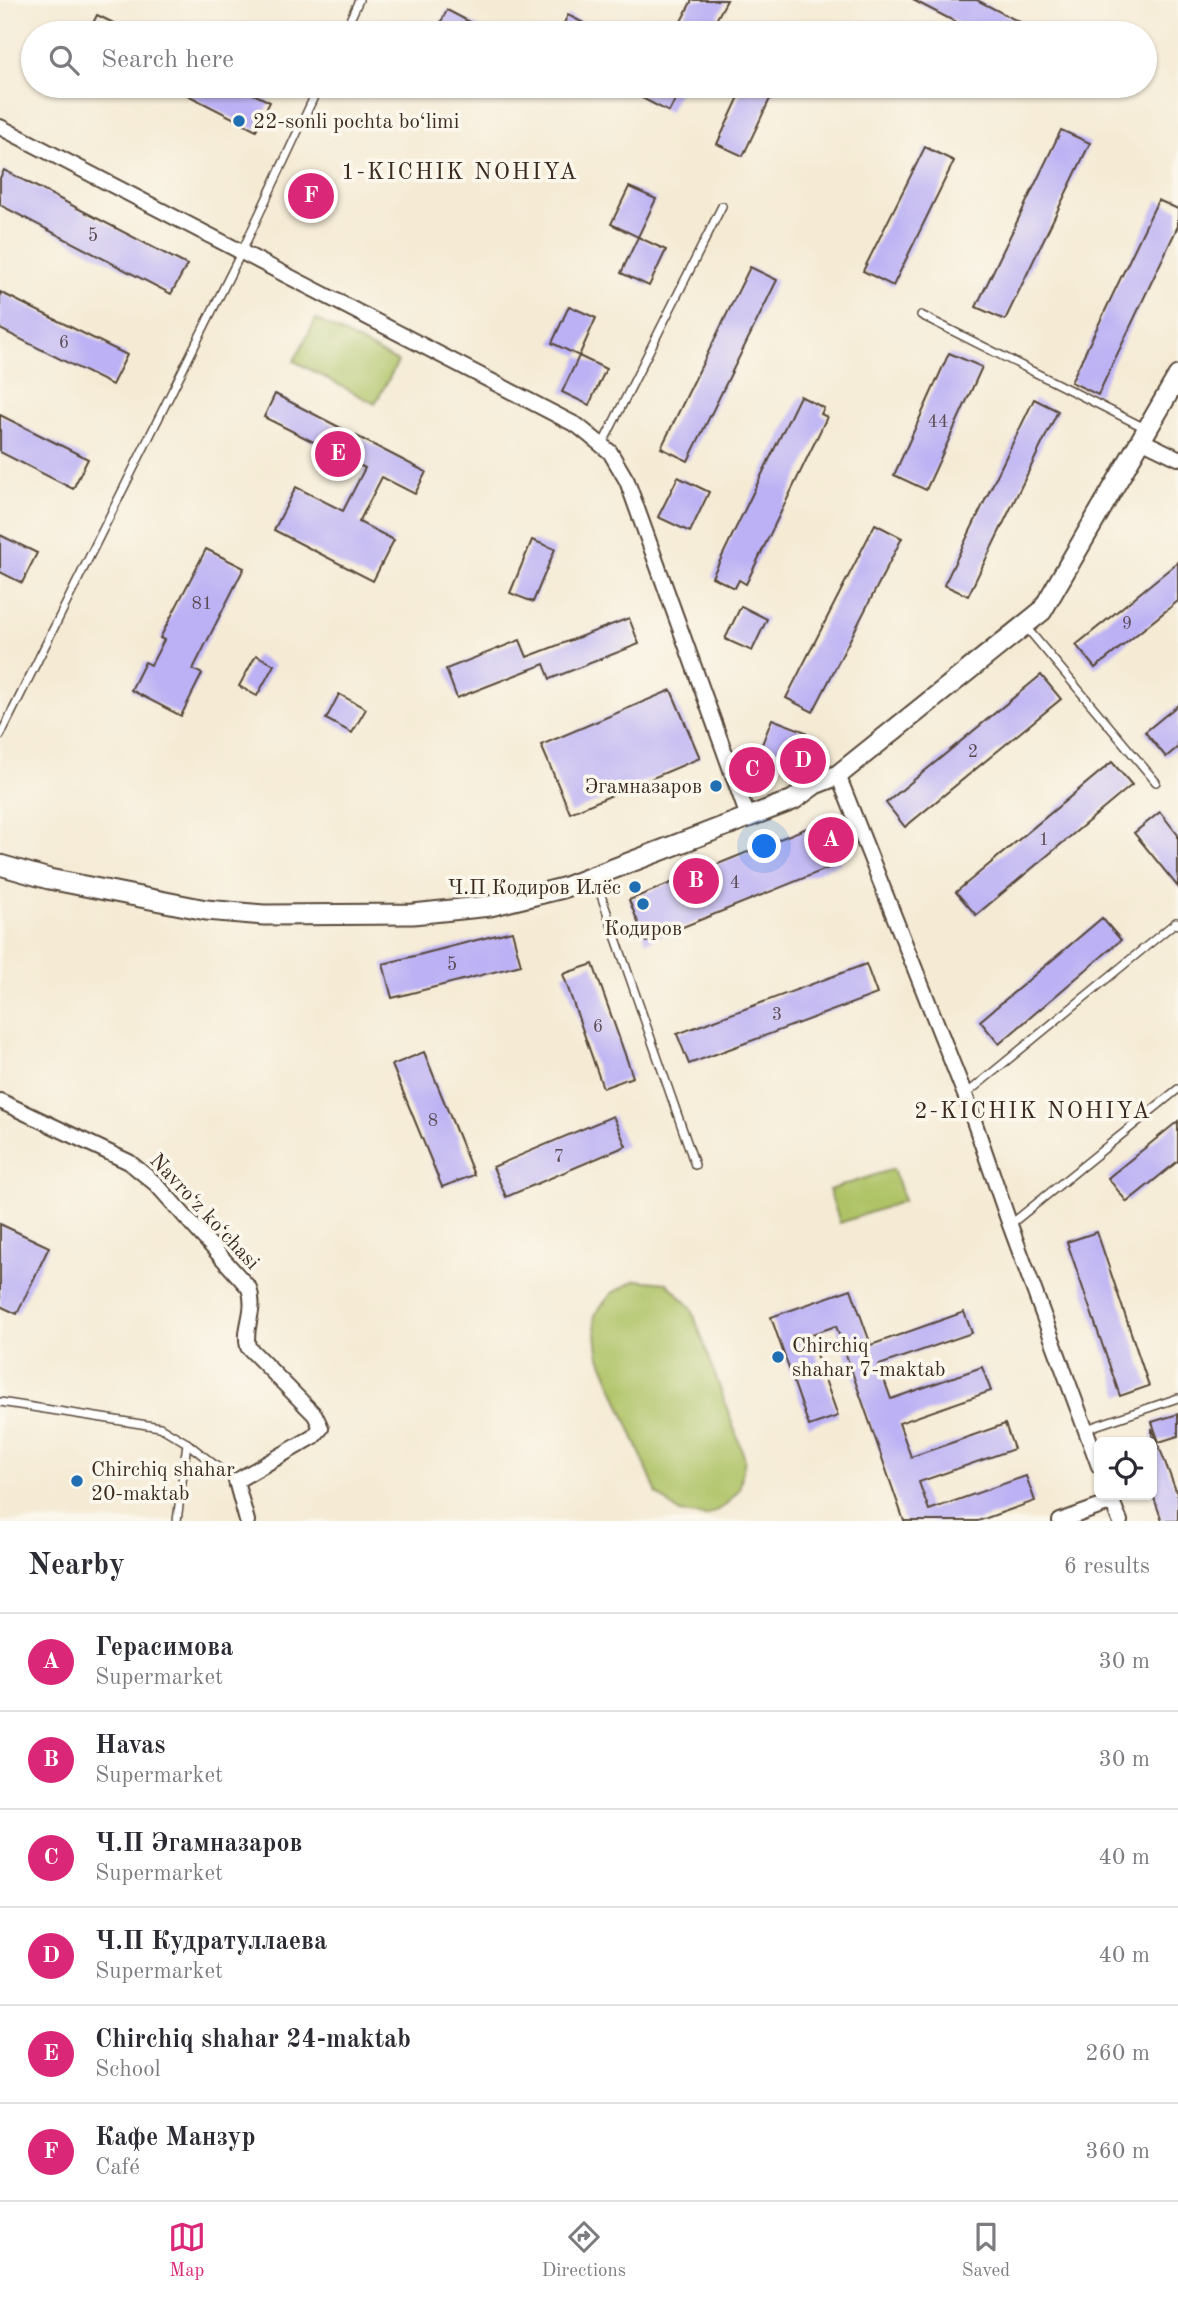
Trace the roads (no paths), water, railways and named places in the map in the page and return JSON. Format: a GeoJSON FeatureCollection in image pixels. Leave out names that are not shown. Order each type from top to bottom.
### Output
{"type":"FeatureCollection","features":[{"type":"Feature","properties":{"kind":"street"},"geometry":{"type":"LineString","coordinates":[[0,127],[578,426],[610,452],[627,481],[748,817]]}},
{"type":"Feature","properties":{"kind":"street"},"geometry":{"type":"LineString","coordinates":[[0,865],[50,879],[206,910],[292,916],[377,916],[448,911],[525,898],[594,876],[793,800],[815,784],[838,775],[1042,611],[1178,376]]}},
{"type":"Feature","properties":{"kind":"street"},"geometry":{"type":"LineString","coordinates":[[1144,435],[1178,458]]}},
{"type":"Feature","properties":{"kind":"street"},"geometry":{"type":"LineString","coordinates":[[838,775],[965,1095],[1094,1452]]}},
{"type":"Feature","properties":{"kind":"street","name":"Navro‘z ko‘chasi"},"geometry":{"type":"LineString","coordinates":[[0,1101],[129,1162],[156,1184],[248,1288],[253,1300],[246,1336],[248,1347],[316,1415],[321,1428],[313,1437],[236,1481]]}},
{"type":"Feature","properties":{"kind":"street"},"geometry":{"type":"LineString","coordinates":[[236,1481],[247,1521]]}},
{"type":"Feature","properties":{"kind":"street"},"geometry":{"type":"LineString","coordinates":[[1060,1521],[1107,1500]]}},
{"type":"Feature","properties":{"kind":"street"},"geometry":{"type":"LineString","coordinates":[[1112,1500],[1120,1521]]}},
{"type":"Feature","properties":{"kind":"lane"},"geometry":{"type":"LineString","coordinates":[[349,21],[359,0]]}},
{"type":"Feature","properties":{"kind":"lane"},"geometry":{"type":"LineString","coordinates":[[0,736],[242,251],[313,98]]}},
{"type":"Feature","properties":{"kind":"lane"},"geometry":{"type":"LineString","coordinates":[[602,445],[722,206]]}},
{"type":"Feature","properties":{"kind":"lane"},"geometry":{"type":"LineString","coordinates":[[921,315],[1144,435]]}},
{"type":"Feature","properties":{"kind":"lane"},"geometry":{"type":"LineString","coordinates":[[1026,626],[1156,782]]}},
{"type":"Feature","properties":{"kind":"lane"},"geometry":{"type":"LineString","coordinates":[[594,876],[695,1165]]}},
{"type":"Feature","properties":{"kind":"lane"},"geometry":{"type":"LineString","coordinates":[[965,1095],[1176,922],[1178,925]]}},
{"type":"Feature","properties":{"kind":"lane"},"geometry":{"type":"LineString","coordinates":[[1010,1225],[1178,1089]]}},
{"type":"Feature","properties":{"kind":"lane"},"geometry":{"type":"LineString","coordinates":[[1086,1430],[1178,1398]]}},
{"type":"Feature","properties":{"kind":"lane"},"geometry":{"type":"LineString","coordinates":[[0,1402],[160,1427],[187,1443],[236,1481]]}},
{"type":"Feature","properties":{"kind":"lane"},"geometry":{"type":"LineString","coordinates":[[177,1521],[187,1443]]}},
{"type":"Feature","properties":{"kind":"place","name":"22-sonli pochta bo‘limi"},"geometry":{"type":"Point","coordinates":[239,121]}},
{"type":"Feature","properties":{"kind":"place","name":"Кафе Манзур"},"geometry":{"type":"Point","coordinates":[311,196]}},
{"type":"Feature","properties":{"kind":"place","name":"Chirchiq shahar 24-maktab"},"geometry":{"type":"Point","coordinates":[338,454]}},
{"type":"Feature","properties":{"kind":"place","name":"Ч.П Кудратуллаева"},"geometry":{"type":"Point","coordinates":[803,761]}},
{"type":"Feature","properties":{"kind":"place","name":"Ч.П Эгамназаров"},"geometry":{"type":"Point","coordinates":[752,770]}},
{"type":"Feature","properties":{"kind":"place","name":"Эгамназаров"},"geometry":{"type":"Point","coordinates":[716,786]}},
{"type":"Feature","properties":{"kind":"place","name":"Герасимова"},"geometry":{"type":"Point","coordinates":[831,840]}},
{"type":"Feature","properties":{"kind":"place","name":"Havas"},"geometry":{"type":"Point","coordinates":[696,881]}},
{"type":"Feature","properties":{"kind":"place","name":"Ч.П Кодиров Илёс"},"geometry":{"type":"Point","coordinates":[635,887]}},
{"type":"Feature","properties":{"kind":"place","name":"Кодиров"},"geometry":{"type":"Point","coordinates":[643,904]}},
{"type":"Feature","properties":{"kind":"place","name":"Chirchiq shahar 7-maktab"},"geometry":{"type":"Point","coordinates":[778,1357]}},
{"type":"Feature","properties":{"kind":"place","name":"Chirchiq shahar 20-maktab"},"geometry":{"type":"Point","coordinates":[77,1481]}},
{"type":"Feature","properties":{"kind":"district","name":"1-KICHIK NOHIYA"},"geometry":{"type":"Point","coordinates":[460,171]}},
{"type":"Feature","properties":{"kind":"district","name":"2-KICHIK NOHIYA"},"geometry":{"type":"Point","coordinates":[1033,1110]}}]}
